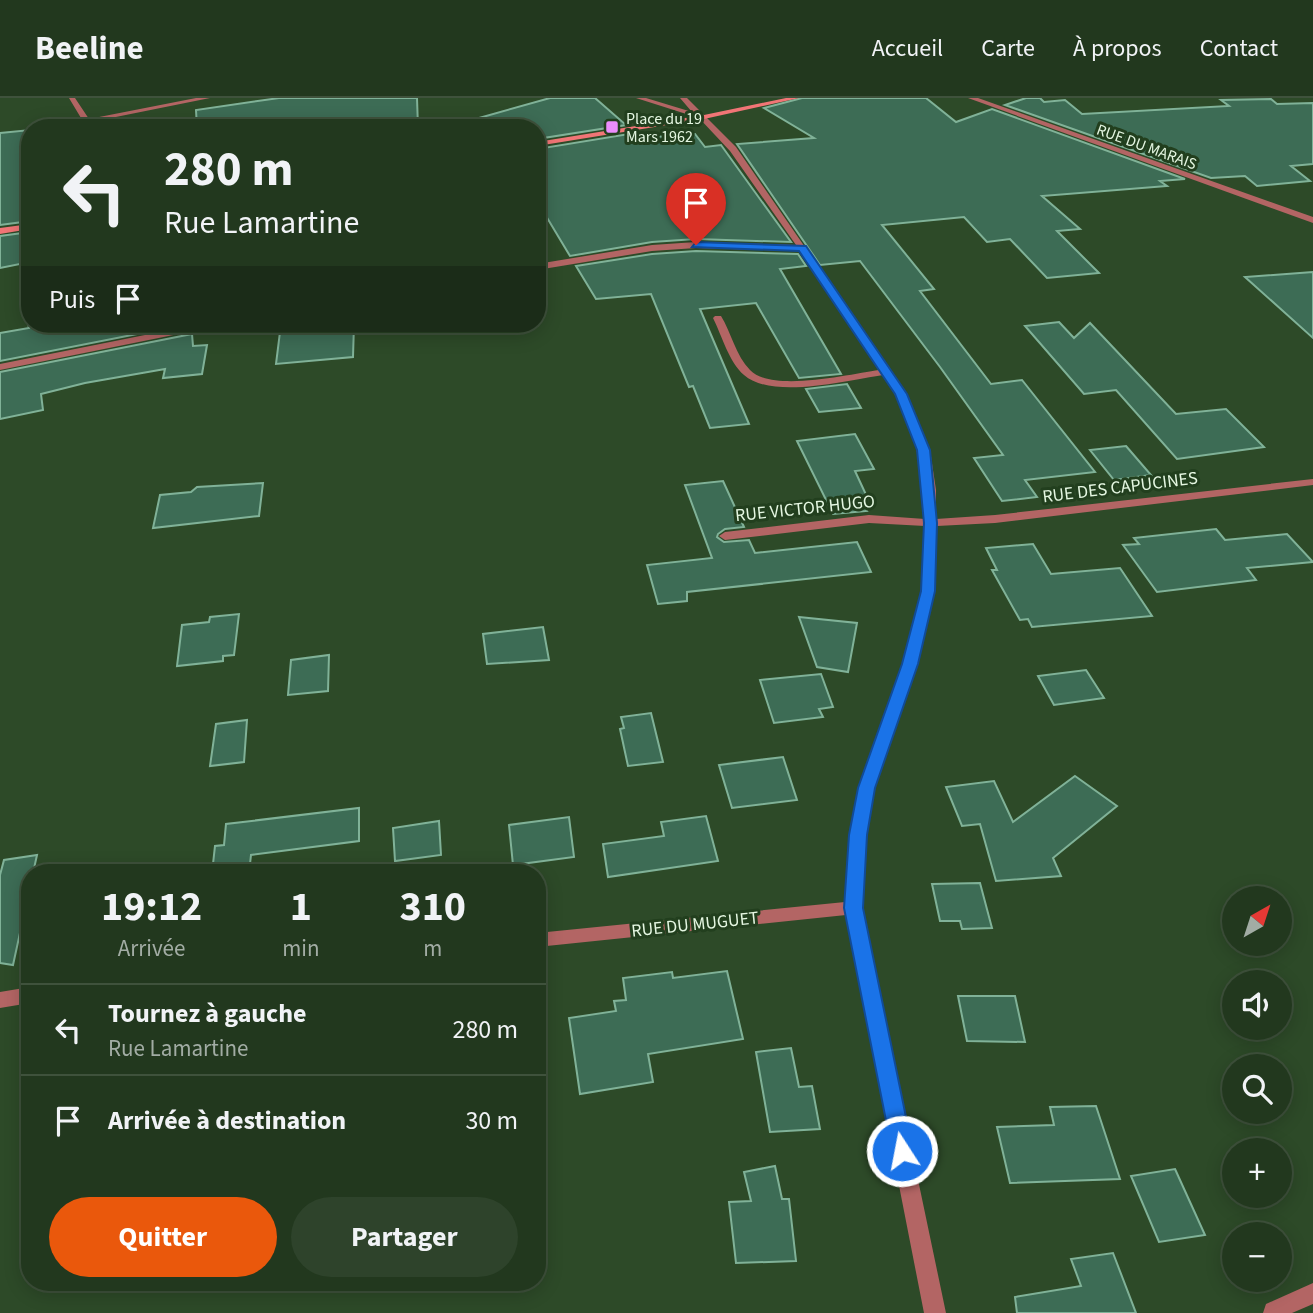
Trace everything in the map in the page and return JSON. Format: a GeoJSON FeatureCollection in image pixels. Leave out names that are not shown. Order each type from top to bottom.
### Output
{"type":"FeatureCollection","features":[{"type":"Feature","properties":{"kind":"street"},"geometry":{"type":"LineString","coordinates":[[72,98],[86,119]]}},
{"type":"Feature","properties":{"kind":"street"},"geometry":{"type":"LineString","coordinates":[[112,119],[207,98]]}},
{"type":"Feature","properties":{"kind":"street"},"geometry":{"type":"LineString","coordinates":[[639,98],[704,117]]}},
{"type":"Feature","properties":{"kind":"street"},"geometry":{"type":"LineString","coordinates":[[683,98],[704,117],[739,157],[802,248],[901,394],[924,450],[931,523],[928,591],[910,664],[866,788],[858,835],[853,908],[935,1313]]}},
{"type":"Feature","properties":{"kind":"street"},"geometry":{"type":"LineString","coordinates":[[546,143],[704,117],[796,98]]}},
{"type":"Feature","properties":{"kind":"street","name":"RUE DU MARAIS"},"geometry":{"type":"LineString","coordinates":[[971,98],[1313,220]]}},
{"type":"Feature","properties":{"kind":"street"},"geometry":{"type":"LineString","coordinates":[[0,231],[21,228]]}},
{"type":"Feature","properties":{"kind":"street"},"geometry":{"type":"LineString","coordinates":[[546,266],[674,246],[802,248]]}},
{"type":"Feature","properties":{"kind":"street"},"geometry":{"type":"LineString","coordinates":[[718,318],[747,373],[761,383],[781,384],[885,372]]}},
{"type":"Feature","properties":{"kind":"street"},"geometry":{"type":"LineString","coordinates":[[0,367],[168,333]]}},
{"type":"Feature","properties":{"kind":"street","name":"RUE DES CAPUCINES"},"geometry":{"type":"LineString","coordinates":[[931,523],[995,519],[1313,482]]}},
{"type":"Feature","properties":{"kind":"street","name":"RUE VICTOR HUGO"},"geometry":{"type":"LineString","coordinates":[[725,536],[869,519],[931,523]]}},
{"type":"Feature","properties":{"kind":"street","name":"RUE DU MUGUET"},"geometry":{"type":"LineString","coordinates":[[546,939],[853,908]]}},
{"type":"Feature","properties":{"kind":"street"},"geometry":{"type":"LineString","coordinates":[[0,1000],[21,996]]}},
{"type":"Feature","properties":{"kind":"street"},"geometry":{"type":"LineString","coordinates":[[1273,1311],[1313,1293]]}},
{"type":"Feature","properties":{"kind":"building"},"geometry":{"type":"Polygon","coordinates":[[[279,98],[417,98],[418,119],[196,119],[196,110],[279,98]]]}},
{"type":"Feature","properties":{"kind":"building"},"geometry":{"type":"Polygon","coordinates":[[[550,98],[595,98],[626,125],[546,138],[546,119],[479,118],[550,98]]]}},
{"type":"Feature","properties":{"kind":"building"},"geometry":{"type":"Polygon","coordinates":[[[802,98],[926,98],[956,122],[992,109],[1185,179],[1160,181],[1167,186],[1042,196],[1080,229],[1057,231],[1099,273],[1047,278],[1010,239],[987,242],[964,217],[882,225],[934,289],[920,291],[991,384],[1022,380],[1095,472],[1025,480],[1037,497],[1002,501],[974,458],[1003,455],[940,367],[860,261],[820,265],[737,144],[814,138],[764,108],[802,98]]]}},
{"type":"Feature","properties":{"kind":"building"},"geometry":{"type":"Polygon","coordinates":[[[1026,98],[1040,98],[1044,102],[1065,100],[1082,114],[1229,106],[1221,100],[1271,99],[1277,104],[1313,103],[1313,164],[1291,166],[1310,181],[1257,186],[1245,176],[1211,178],[1005,105],[1026,98]]]}},
{"type":"Feature","properties":{"kind":"building"},"geometry":{"type":"Polygon","coordinates":[[[21,131],[21,222],[0,225],[0,133],[21,131]]]}},
{"type":"Feature","properties":{"kind":"building"},"geometry":{"type":"Polygon","coordinates":[[[635,133],[640,138],[695,134],[705,147],[721,145],[791,242],[696,239],[652,242],[570,256],[546,216],[546,148],[635,133]]]}},
{"type":"Feature","properties":{"kind":"building"},"geometry":{"type":"Polygon","coordinates":[[[21,233],[21,264],[0,268],[0,236],[21,233]]]}},
{"type":"Feature","properties":{"kind":"building"},"geometry":{"type":"Polygon","coordinates":[[[696,251],[798,254],[806,266],[780,269],[841,374],[799,378],[756,303],[700,309],[749,424],[710,428],[693,386],[689,387],[651,294],[596,299],[576,266],[652,254],[696,251]]]}},
{"type":"Feature","properties":{"kind":"building"},"geometry":{"type":"Polygon","coordinates":[[[1313,272],[1313,338],[1245,277],[1313,272]]]}},
{"type":"Feature","properties":{"kind":"building"},"geometry":{"type":"Polygon","coordinates":[[[1059,322],[1074,338],[1090,323],[1176,414],[1226,409],[1264,447],[1177,459],[1116,390],[1084,394],[1025,326],[1059,322]]]}},
{"type":"Feature","properties":{"kind":"building"},"geometry":{"type":"Polygon","coordinates":[[[21,329],[21,333],[142,333],[0,361],[0,333],[21,329]]]}},
{"type":"Feature","properties":{"kind":"building"},"geometry":{"type":"Polygon","coordinates":[[[280,333],[354,333],[353,357],[276,364],[280,333]]]}},
{"type":"Feature","properties":{"kind":"building"},"geometry":{"type":"Polygon","coordinates":[[[192,334],[193,346],[207,345],[202,374],[163,378],[165,369],[85,383],[41,394],[43,410],[0,419],[0,372],[192,334]]]}},
{"type":"Feature","properties":{"kind":"building"},"geometry":{"type":"Polygon","coordinates":[[[847,384],[861,408],[819,412],[806,389],[847,384]]]}},
{"type":"Feature","properties":{"kind":"building"},"geometry":{"type":"Polygon","coordinates":[[[855,434],[874,469],[855,471],[868,499],[861,500],[867,511],[833,514],[797,441],[855,434]]]}},
{"type":"Feature","properties":{"kind":"building"},"geometry":{"type":"Polygon","coordinates":[[[1126,446],[1151,475],[1114,480],[1090,450],[1126,446]]]}},
{"type":"Feature","properties":{"kind":"building"},"geometry":{"type":"Polygon","coordinates":[[[723,481],[744,527],[725,529],[718,534],[717,537],[724,542],[749,540],[755,553],[857,542],[871,572],[687,592],[687,601],[658,604],[647,565],[712,558],[685,485],[723,481]]]}},
{"type":"Feature","properties":{"kind":"building"},"geometry":{"type":"Polygon","coordinates":[[[263,483],[259,516],[153,528],[160,495],[191,492],[197,487],[263,483]]]}},
{"type":"Feature","properties":{"kind":"building"},"geometry":{"type":"Polygon","coordinates":[[[1216,529],[1225,540],[1287,534],[1313,562],[1247,568],[1256,580],[1157,592],[1123,545],[1139,544],[1134,538],[1216,529]]]}},
{"type":"Feature","properties":{"kind":"building"},"geometry":{"type":"Polygon","coordinates":[[[1033,544],[1051,574],[1120,568],[1152,616],[1032,627],[1028,619],[1020,620],[992,570],[997,570],[986,548],[1033,544]]]}},
{"type":"Feature","properties":{"kind":"building"},"geometry":{"type":"Polygon","coordinates":[[[239,614],[234,655],[223,656],[223,661],[177,666],[182,625],[209,622],[210,617],[239,614]]]}},
{"type":"Feature","properties":{"kind":"building"},"geometry":{"type":"Polygon","coordinates":[[[799,617],[857,623],[848,672],[817,667],[799,617]]]}},
{"type":"Feature","properties":{"kind":"building"},"geometry":{"type":"Polygon","coordinates":[[[543,627],[549,660],[487,664],[483,634],[543,627]]]}},
{"type":"Feature","properties":{"kind":"building"},"geometry":{"type":"Polygon","coordinates":[[[329,655],[328,691],[288,695],[291,660],[329,655]]]}},
{"type":"Feature","properties":{"kind":"building"},"geometry":{"type":"Polygon","coordinates":[[[1086,670],[1104,698],[1054,705],[1038,676],[1086,670]]]}},
{"type":"Feature","properties":{"kind":"building"},"geometry":{"type":"Polygon","coordinates":[[[821,674],[833,707],[819,709],[823,717],[774,723],[760,680],[821,674]]]}},
{"type":"Feature","properties":{"kind":"building"},"geometry":{"type":"Polygon","coordinates":[[[651,713],[663,762],[628,766],[620,729],[624,728],[621,717],[651,713]]]}},
{"type":"Feature","properties":{"kind":"building"},"geometry":{"type":"Polygon","coordinates":[[[247,720],[244,762],[210,766],[216,724],[247,720]]]}},
{"type":"Feature","properties":{"kind":"building"},"geometry":{"type":"Polygon","coordinates":[[[783,757],[797,800],[732,808],[719,765],[783,757]]]}},
{"type":"Feature","properties":{"kind":"building"},"geometry":{"type":"Polygon","coordinates":[[[1075,776],[1117,806],[1053,858],[1061,876],[996,881],[980,824],[962,826],[946,787],[994,781],[1013,822],[1075,776]]]}},
{"type":"Feature","properties":{"kind":"building"},"geometry":{"type":"Polygon","coordinates":[[[359,808],[359,841],[251,855],[250,864],[213,864],[215,846],[224,845],[226,824],[359,808]]]}},
{"type":"Feature","properties":{"kind":"building"},"geometry":{"type":"Polygon","coordinates":[[[706,816],[718,861],[608,877],[603,844],[664,836],[661,822],[706,816]]]}},
{"type":"Feature","properties":{"kind":"building"},"geometry":{"type":"Polygon","coordinates":[[[569,817],[574,857],[513,864],[509,825],[569,817]]]}},
{"type":"Feature","properties":{"kind":"building"},"geometry":{"type":"Polygon","coordinates":[[[439,821],[441,855],[395,861],[393,828],[439,821]]]}},
{"type":"Feature","properties":{"kind":"building"},"geometry":{"type":"Polygon","coordinates":[[[37,855],[35,864],[21,864],[21,928],[13,965],[0,963],[0,875],[4,860],[37,855]]]}},
{"type":"Feature","properties":{"kind":"building"},"geometry":{"type":"Polygon","coordinates":[[[980,883],[992,928],[962,929],[960,921],[940,921],[932,884],[980,883]]]}},
{"type":"Feature","properties":{"kind":"building"},"geometry":{"type":"Polygon","coordinates":[[[727,971],[743,1039],[648,1054],[653,1082],[580,1094],[569,1018],[616,1011],[614,1001],[626,1000],[623,978],[672,972],[673,978],[727,971]]]}},
{"type":"Feature","properties":{"kind":"building"},"geometry":{"type":"Polygon","coordinates":[[[958,996],[1015,996],[1025,1042],[967,1041],[958,996]]]}},
{"type":"Feature","properties":{"kind":"building"},"geometry":{"type":"Polygon","coordinates":[[[791,1048],[799,1087],[812,1086],[820,1129],[770,1132],[756,1052],[791,1048]]]}},
{"type":"Feature","properties":{"kind":"building"},"geometry":{"type":"Polygon","coordinates":[[[1096,1106],[1120,1179],[1010,1183],[997,1127],[1054,1125],[1050,1107],[1096,1106]]]}},
{"type":"Feature","properties":{"kind":"building"},"geometry":{"type":"Polygon","coordinates":[[[775,1166],[782,1199],[789,1199],[796,1261],[736,1263],[729,1202],[751,1201],[744,1172],[775,1166]]]}},
{"type":"Feature","properties":{"kind":"building"},"geometry":{"type":"Polygon","coordinates":[[[1175,1169],[1205,1235],[1159,1242],[1131,1176],[1175,1169]]]}},
{"type":"Feature","properties":{"kind":"building"},"geometry":{"type":"Polygon","coordinates":[[[1113,1253],[1136,1313],[1017,1313],[1015,1297],[1081,1286],[1071,1259],[1113,1253]]]}},
{"type":"Feature","properties":{"kind":"place","name":"Place du 19 Mars 1962"},"geometry":{"type":"Point","coordinates":[612,127]}},
{"type":"Feature","properties":{"kind":"route"},"geometry":{"type":"LineString","coordinates":[[696,245],[802,248],[901,394],[924,450],[930,490],[931,523],[928,591],[910,664],[866,788],[858,835],[853,908],[902,1151]]}}]}
